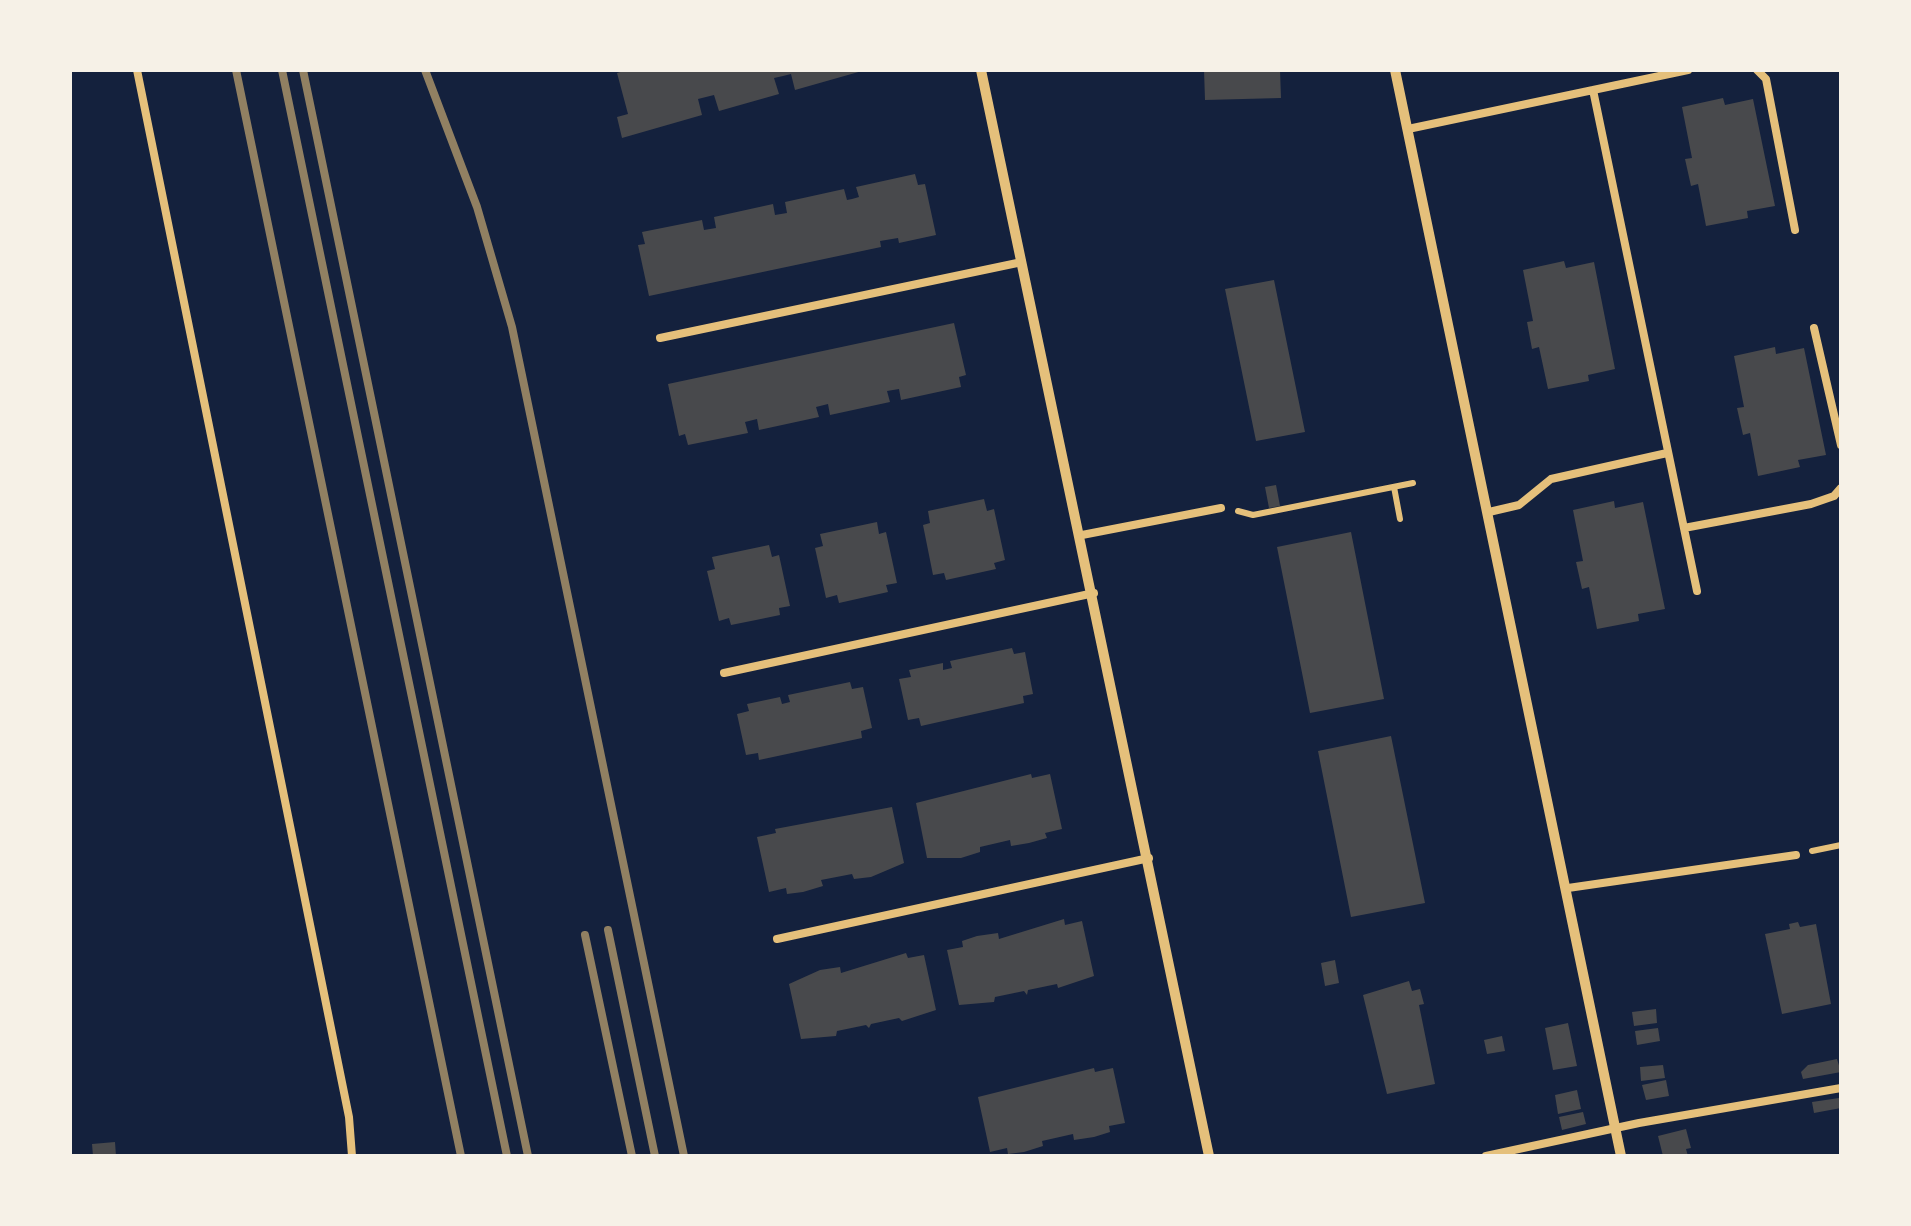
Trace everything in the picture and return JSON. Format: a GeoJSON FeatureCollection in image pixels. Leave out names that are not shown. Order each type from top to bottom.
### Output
{"type":"FeatureCollection","features":[{"type":"Feature","properties":{"kind":"street"},"geometry":{"type":"LineString","coordinates":[[981,70],[1082,535],[1209,1156]]}},
{"type":"Feature","properties":{"kind":"street"},"geometry":{"type":"LineString","coordinates":[[1394,70],[1621,1156]]}},
{"type":"Feature","properties":{"kind":"lane"},"geometry":{"type":"LineString","coordinates":[[137,70],[350,1118],[352,1156]]}},
{"type":"Feature","properties":{"kind":"lane"},"geometry":{"type":"LineString","coordinates":[[1408,128],[1688,70]]}},
{"type":"Feature","properties":{"kind":"lane"},"geometry":{"type":"LineString","coordinates":[[1757,70],[1766,78],[1796,230]]}},
{"type":"Feature","properties":{"kind":"lane"},"geometry":{"type":"LineString","coordinates":[[1593,90],[1697,591]]}},
{"type":"Feature","properties":{"kind":"lane"},"geometry":{"type":"LineString","coordinates":[[660,338],[1022,262]]}},
{"type":"Feature","properties":{"kind":"lane"},"geometry":{"type":"LineString","coordinates":[[1814,328],[1841,446]]}},
{"type":"Feature","properties":{"kind":"lane"},"geometry":{"type":"LineString","coordinates":[[1488,512],[1519,506],[1551,479],[1666,453]]}},
{"type":"Feature","properties":{"kind":"lane"},"geometry":{"type":"LineString","coordinates":[[1684,528],[1810,504],[1834,496],[1841,488]]}},
{"type":"Feature","properties":{"kind":"lane"},"geometry":{"type":"LineString","coordinates":[[1082,535],[1220,508]]}},
{"type":"Feature","properties":{"kind":"lane"},"geometry":{"type":"LineString","coordinates":[[724,673],[1094,594]]}},
{"type":"Feature","properties":{"kind":"lane"},"geometry":{"type":"LineString","coordinates":[[1568,888],[1796,854]]}},
{"type":"Feature","properties":{"kind":"lane"},"geometry":{"type":"LineString","coordinates":[[777,939],[1149,858]]}},
{"type":"Feature","properties":{"kind":"lane"},"geometry":{"type":"LineString","coordinates":[[1486,1156],[1841,1088]]}},
{"type":"Feature","properties":{"kind":"path"},"geometry":{"type":"LineString","coordinates":[[1220,508],[1253,514],[1414,483]]}},
{"type":"Feature","properties":{"kind":"path"},"geometry":{"type":"LineString","coordinates":[[1394,487],[1400,519]]}},
{"type":"Feature","properties":{"kind":"path"},"geometry":{"type":"LineString","coordinates":[[1796,854],[1841,845]]}},
{"type":"Feature","properties":{"kind":"building"},"geometry":{"type":"Polygon","coordinates":[[[1204,70],[1280,70],[1281,98],[1205,100],[1204,70]]]}},
{"type":"Feature","properties":{"kind":"building"},"geometry":{"type":"Polygon","coordinates":[[[862,71],[795,90],[791,74],[774,78],[779,94],[719,111],[714,95],[698,99],[702,115],[622,138],[617,117],[628,114],[617,73],[862,71]]]}},
{"type":"Feature","properties":{"kind":"building"},"geometry":{"type":"Polygon","coordinates":[[[1723,98],[1725,105],[1753,99],[1775,206],[1747,211],[1748,218],[1706,226],[1698,184],[1691,186],[1685,159],[1692,158],[1682,107],[1723,98]]]}},
{"type":"Feature","properties":{"kind":"building"},"geometry":{"type":"Polygon","coordinates":[[[915,174],[918,185],[925,184],[936,235],[899,243],[898,238],[880,241],[881,247],[649,296],[638,245],[645,244],[642,232],[702,220],[704,230],[716,228],[714,217],[773,204],[775,215],[787,213],[785,202],[844,189],[847,200],[852,199],[859,197],[856,187],[915,174]]]}},
{"type":"Feature","properties":{"kind":"building"},"geometry":{"type":"Polygon","coordinates":[[[1564,261],[1566,268],[1594,262],[1615,369],[1588,375],[1589,381],[1548,389],[1539,347],[1532,349],[1527,322],[1533,321],[1523,270],[1564,261]]]}},
{"type":"Feature","properties":{"kind":"building"},"geometry":{"type":"Polygon","coordinates":[[[1274,280],[1305,432],[1256,441],[1225,289],[1274,280]]]}},
{"type":"Feature","properties":{"kind":"building"},"geometry":{"type":"Polygon","coordinates":[[[954,323],[966,375],[959,377],[961,387],[901,400],[899,389],[887,391],[890,402],[830,415],[828,404],[816,407],[819,417],[759,430],[757,419],[745,422],[748,433],[688,445],[685,434],[679,436],[668,384],[954,323]]]}},
{"type":"Feature","properties":{"kind":"building"},"geometry":{"type":"Polygon","coordinates":[[[1775,347],[1776,354],[1804,348],[1826,455],[1798,460],[1800,467],[1758,476],[1750,433],[1743,435],[1737,408],[1744,407],[1734,356],[1775,347]]]}},
{"type":"Feature","properties":{"kind":"building"},"geometry":{"type":"Polygon","coordinates":[[[1276,485],[1280,506],[1269,508],[1265,487],[1276,485]]]}},
{"type":"Feature","properties":{"kind":"building"},"geometry":{"type":"Polygon","coordinates":[[[984,499],[987,511],[994,509],[1005,560],[994,563],[996,569],[946,580],[944,573],[933,575],[923,525],[930,523],[928,511],[984,499]]]}},
{"type":"Feature","properties":{"kind":"building"},"geometry":{"type":"Polygon","coordinates":[[[1614,501],[1615,508],[1643,502],[1665,609],[1638,614],[1639,621],[1597,629],[1589,587],[1582,589],[1576,562],[1583,561],[1573,510],[1614,501]]]}},
{"type":"Feature","properties":{"kind":"building"},"geometry":{"type":"Polygon","coordinates":[[[877,522],[879,534],[886,532],[897,583],[886,585],[888,592],[839,603],[837,595],[826,598],[815,548],[823,546],[820,534],[877,522]]]}},
{"type":"Feature","properties":{"kind":"building"},"geometry":{"type":"Polygon","coordinates":[[[1351,532],[1384,699],[1310,713],[1277,547],[1351,532]]]}},
{"type":"Feature","properties":{"kind":"building"},"geometry":{"type":"Polygon","coordinates":[[[769,545],[772,557],[779,555],[790,606],[779,608],[780,615],[731,625],[729,618],[719,621],[707,571],[715,569],[712,557],[769,545]]]}},
{"type":"Feature","properties":{"kind":"building"},"geometry":{"type":"Polygon","coordinates":[[[1012,648],[1014,654],[1025,652],[1033,694],[1023,696],[1024,703],[921,726],[919,718],[908,720],[899,679],[911,677],[909,670],[943,663],[943,670],[952,668],[950,661],[1012,648]]]}},
{"type":"Feature","properties":{"kind":"building"},"geometry":{"type":"Polygon","coordinates":[[[850,682],[852,689],[863,687],[872,728],[861,731],[862,738],[759,760],[758,753],[746,755],[737,714],[749,711],[747,704],[780,697],[782,704],[790,702],[788,695],[850,682]]]}},
{"type":"Feature","properties":{"kind":"building"},"geometry":{"type":"Polygon","coordinates":[[[1391,736],[1425,903],[1351,917],[1318,751],[1391,736]]]}},
{"type":"Feature","properties":{"kind":"building"},"geometry":{"type":"Polygon","coordinates":[[[1031,774],[1032,778],[1050,774],[1062,829],[1029,843],[1011,846],[1010,840],[980,847],[980,852],[961,858],[927,858],[916,803],[1031,774]]]}},
{"type":"Feature","properties":{"kind":"building"},"geometry":{"type":"Polygon","coordinates":[[[892,807],[904,863],[871,877],[854,879],[852,874],[821,880],[823,886],[803,892],[787,894],[786,888],[769,892],[757,837],[776,833],[775,829],[892,807]]]}},
{"type":"Feature","properties":{"kind":"building"},"geometry":{"type":"Polygon","coordinates":[[[1064,919],[1065,925],[1082,921],[1094,976],[1058,988],[1057,984],[1028,990],[1027,995],[1024,991],[995,997],[994,1002],[959,1005],[947,950],[963,947],[962,941],[977,936],[998,933],[999,939],[1064,919]]]}},
{"type":"Feature","properties":{"kind":"building"},"geometry":{"type":"Polygon","coordinates":[[[1798,922],[1800,927],[1816,924],[1831,1004],[1782,1014],[1765,934],[1790,929],[1789,924],[1798,922]]]}},
{"type":"Feature","properties":{"kind":"building"},"geometry":{"type":"Polygon","coordinates":[[[906,953],[908,958],[924,955],[936,1010],[902,1021],[899,1018],[871,1024],[869,1028],[866,1025],[837,1031],[836,1036],[801,1039],[789,984],[820,970],[840,967],[841,973],[906,953]]]}},
{"type":"Feature","properties":{"kind":"building"},"geometry":{"type":"Polygon","coordinates":[[[1335,960],[1339,983],[1325,986],[1321,963],[1335,960]]]}},
{"type":"Feature","properties":{"kind":"building"},"geometry":{"type":"Polygon","coordinates":[[[1409,981],[1412,991],[1420,989],[1424,1004],[1419,1005],[1435,1084],[1387,1094],[1363,995],[1409,981]]]}},
{"type":"Feature","properties":{"kind":"building"},"geometry":{"type":"Polygon","coordinates":[[[1656,1009],[1657,1023],[1634,1026],[1632,1012],[1656,1009]]]}},
{"type":"Feature","properties":{"kind":"building"},"geometry":{"type":"Polygon","coordinates":[[[1568,1023],[1577,1066],[1553,1070],[1545,1028],[1568,1023]]]}},
{"type":"Feature","properties":{"kind":"building"},"geometry":{"type":"Polygon","coordinates":[[[1658,1028],[1660,1041],[1637,1045],[1635,1031],[1658,1028]]]}},
{"type":"Feature","properties":{"kind":"building"},"geometry":{"type":"Polygon","coordinates":[[[1502,1036],[1505,1051],[1487,1054],[1484,1040],[1502,1036]]]}},
{"type":"Feature","properties":{"kind":"building"},"geometry":{"type":"Polygon","coordinates":[[[1837,1059],[1841,1072],[1803,1079],[1801,1072],[1808,1065],[1837,1059]]]}},
{"type":"Feature","properties":{"kind":"building"},"geometry":{"type":"Polygon","coordinates":[[[1663,1065],[1665,1078],[1641,1081],[1640,1067],[1663,1065]]]}},
{"type":"Feature","properties":{"kind":"building"},"geometry":{"type":"Polygon","coordinates":[[[1094,1068],[1095,1072],[1113,1068],[1125,1123],[1109,1126],[1110,1132],[1094,1137],[1074,1140],[1073,1134],[1042,1141],[1043,1146],[1024,1152],[1008,1154],[1007,1148],[990,1152],[978,1097],[1094,1068]]]}},
{"type":"Feature","properties":{"kind":"building"},"geometry":{"type":"Polygon","coordinates":[[[1666,1080],[1669,1096],[1646,1100],[1642,1085],[1666,1080]]]}},
{"type":"Feature","properties":{"kind":"building"},"geometry":{"type":"Polygon","coordinates":[[[1577,1090],[1581,1109],[1558,1114],[1555,1095],[1577,1090]]]}},
{"type":"Feature","properties":{"kind":"building"},"geometry":{"type":"Polygon","coordinates":[[[1839,1098],[1841,1108],[1814,1113],[1812,1102],[1839,1098]]]}},
{"type":"Feature","properties":{"kind":"building"},"geometry":{"type":"Polygon","coordinates":[[[1583,1112],[1586,1124],[1562,1130],[1559,1117],[1583,1112]]]}},
{"type":"Feature","properties":{"kind":"building"},"geometry":{"type":"Polygon","coordinates":[[[1686,1129],[1691,1148],[1686,1149],[1688,1156],[1663,1156],[1658,1136],[1686,1129]]]}},
{"type":"Feature","properties":{"kind":"building"},"geometry":{"type":"Polygon","coordinates":[[[115,1142],[116,1156],[93,1156],[92,1144],[115,1142]]]}},
{"type":"Feature","properties":{"kind":"railway"},"geometry":{"type":"LineString","coordinates":[[236,70],[461,1156]]}},
{"type":"Feature","properties":{"kind":"railway"},"geometry":{"type":"LineString","coordinates":[[282,70],[507,1156]]}},
{"type":"Feature","properties":{"kind":"railway"},"geometry":{"type":"LineString","coordinates":[[303,70],[528,1156]]}},
{"type":"Feature","properties":{"kind":"railway"},"geometry":{"type":"LineString","coordinates":[[425,70],[477,207],[512,327],[684,1156]]}},
{"type":"Feature","properties":{"kind":"railway"},"geometry":{"type":"LineString","coordinates":[[608,930],[655,1156]]}},
{"type":"Feature","properties":{"kind":"railway"},"geometry":{"type":"LineString","coordinates":[[585,935],[632,1156]]}}]}
